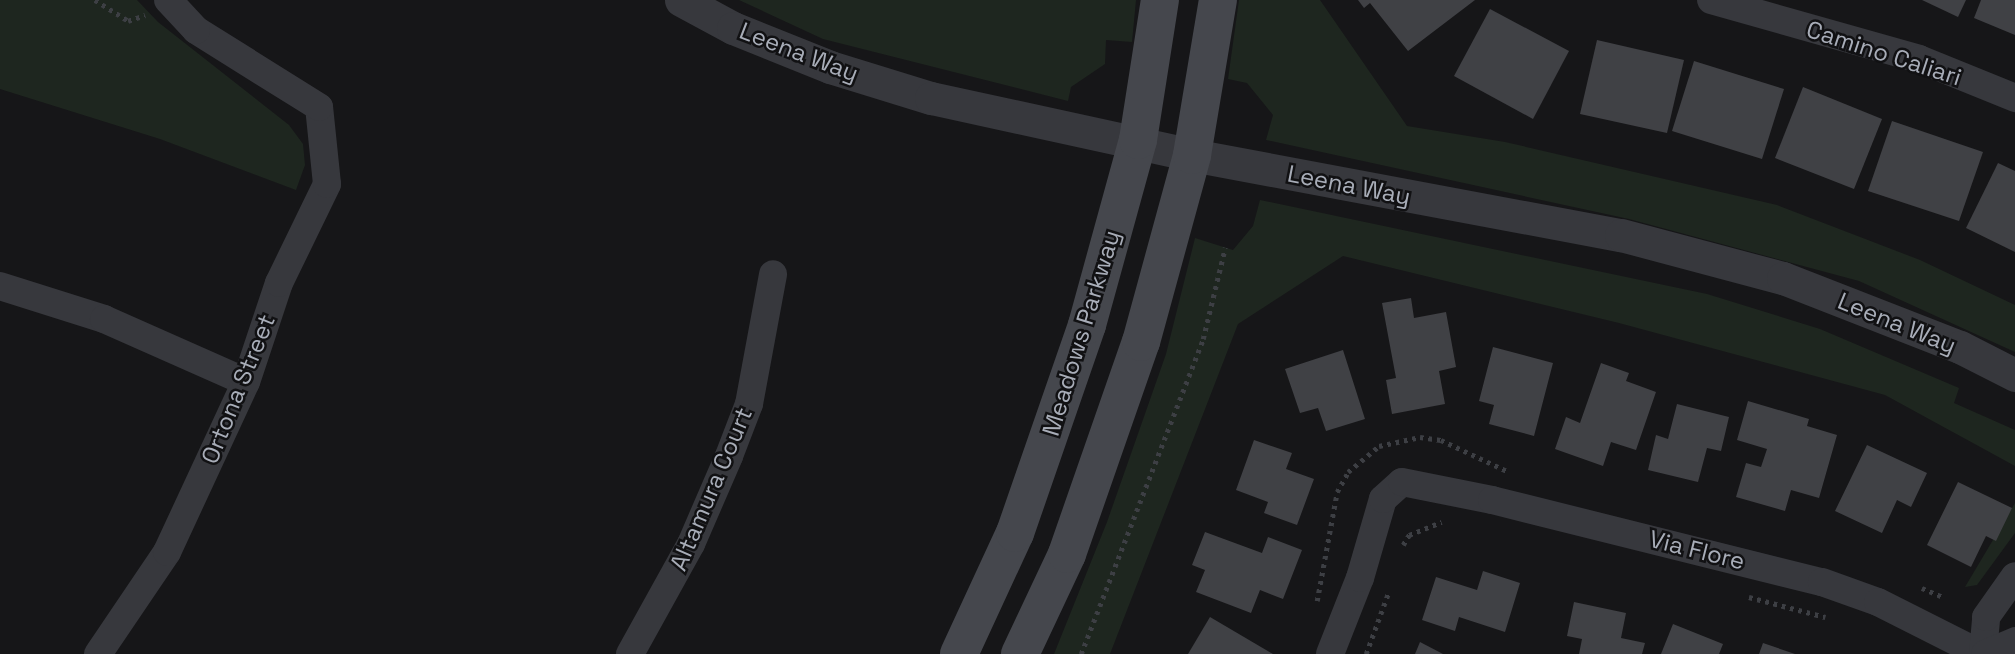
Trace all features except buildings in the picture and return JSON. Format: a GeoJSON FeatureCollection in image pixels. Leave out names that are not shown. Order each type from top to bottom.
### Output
{"type":"FeatureCollection","features":[{"type":"Feature","properties":{"kind":"main road","name":"Meadows Parkway"},"geometry":{"type":"LineString","coordinates":[[959,654],[1020,520],[1087,325],[1138,140],[1160,0]]}},
{"type":"Feature","properties":{"kind":"main road"},"geometry":{"type":"LineString","coordinates":[[1020,654],[1067,554],[1122,395],[1192,155],[1218,0]]}},
{"type":"Feature","properties":{"kind":"street","name":"Leena Way"},"geometry":{"type":"LineString","coordinates":[[681,0],[733,28],[868,79],[930,98],[1138,140],[1192,155],[1621,235],[1746,268],[1948,342],[2015,375]]}},
{"type":"Feature","properties":{"kind":"street","name":"Camino Caliari"},"geometry":{"type":"LineString","coordinates":[[1711,0],[1919,60],[2015,98]]}},
{"type":"Feature","properties":{"kind":"street","name":"Ortona Street"},"geometry":{"type":"LineString","coordinates":[[98,654],[167,552],[246,382],[279,283],[327,184],[319,107],[158,6]]}},
{"type":"Feature","properties":{"kind":"street","name":"Altamura Court"},"geometry":{"type":"LineString","coordinates":[[630,654],[691,544],[749,404],[773,274]]}},
{"type":"Feature","properties":{"kind":"street"},"geometry":{"type":"LineString","coordinates":[[0,286],[104,319],[246,382]]}},
{"type":"Feature","properties":{"kind":"street","name":"Via Flore"},"geometry":{"type":"LineString","coordinates":[[1330,654],[1360,578],[1383,499],[1402,482],[1492,500],[1822,582],[1878,602],[1983,654]]}},
{"type":"Feature","properties":{"kind":"street"},"geometry":{"type":"LineString","coordinates":[[2015,576],[1986,617],[1983,654],[2015,642]]}},
{"type":"Feature","properties":{"kind":"path"},"geometry":{"type":"LineString","coordinates":[[95,0],[128,21],[136,22],[158,6]]}},
{"type":"Feature","properties":{"kind":"path"},"geometry":{"type":"LineString","coordinates":[[1082,654],[1203,339],[1225,248]]}},
{"type":"Feature","properties":{"kind":"path"},"geometry":{"type":"LineString","coordinates":[[1399,556],[1409,535],[1439,522],[1451,524]]}},
{"type":"Feature","properties":{"kind":"path"},"geometry":{"type":"LineString","coordinates":[[1366,654],[1390,587]]}},
{"type":"Feature","properties":{"kind":"path"},"geometry":{"type":"LineString","coordinates":[[1735,593],[1831,619]]}},
{"type":"Feature","properties":{"kind":"shaded area"},"geometry":{"type":"Polygon","coordinates":[[[0,0],[137,0],[158,22],[289,125],[303,144],[305,165],[296,190],[160,139],[0,89],[0,0]]]}},
{"type":"Feature","properties":{"kind":"shaded area"},"geometry":{"type":"Polygon","coordinates":[[[739,0],[1136,0],[1132,42],[1106,40],[1105,64],[1071,87],[1068,101],[823,39],[739,0]]]}},
{"type":"Feature","properties":{"kind":"shaded area"},"geometry":{"type":"Polygon","coordinates":[[[1239,0],[1320,0],[1407,126],[1505,142],[1777,205],[1920,260],[2015,305],[2015,352],[1859,281],[1629,219],[1266,140],[1273,115],[1247,83],[1228,79],[1239,0]]]}},
{"type":"Feature","properties":{"kind":"shaded area"},"geometry":{"type":"Polygon","coordinates":[[[1260,200],[1707,294],[1820,329],[1959,388],[1954,403],[2015,430],[2015,466],[1885,395],[1619,323],[1343,256],[1238,324],[1110,654],[1054,654],[1107,522],[1166,354],[1195,238],[1233,250],[1253,226],[1260,200]]]}},
{"type":"Feature","properties":{"kind":"shaded area"},"geometry":{"type":"Polygon","coordinates":[[[2015,503],[2015,533],[1977,585],[1965,587],[2015,503]]]}}]}
